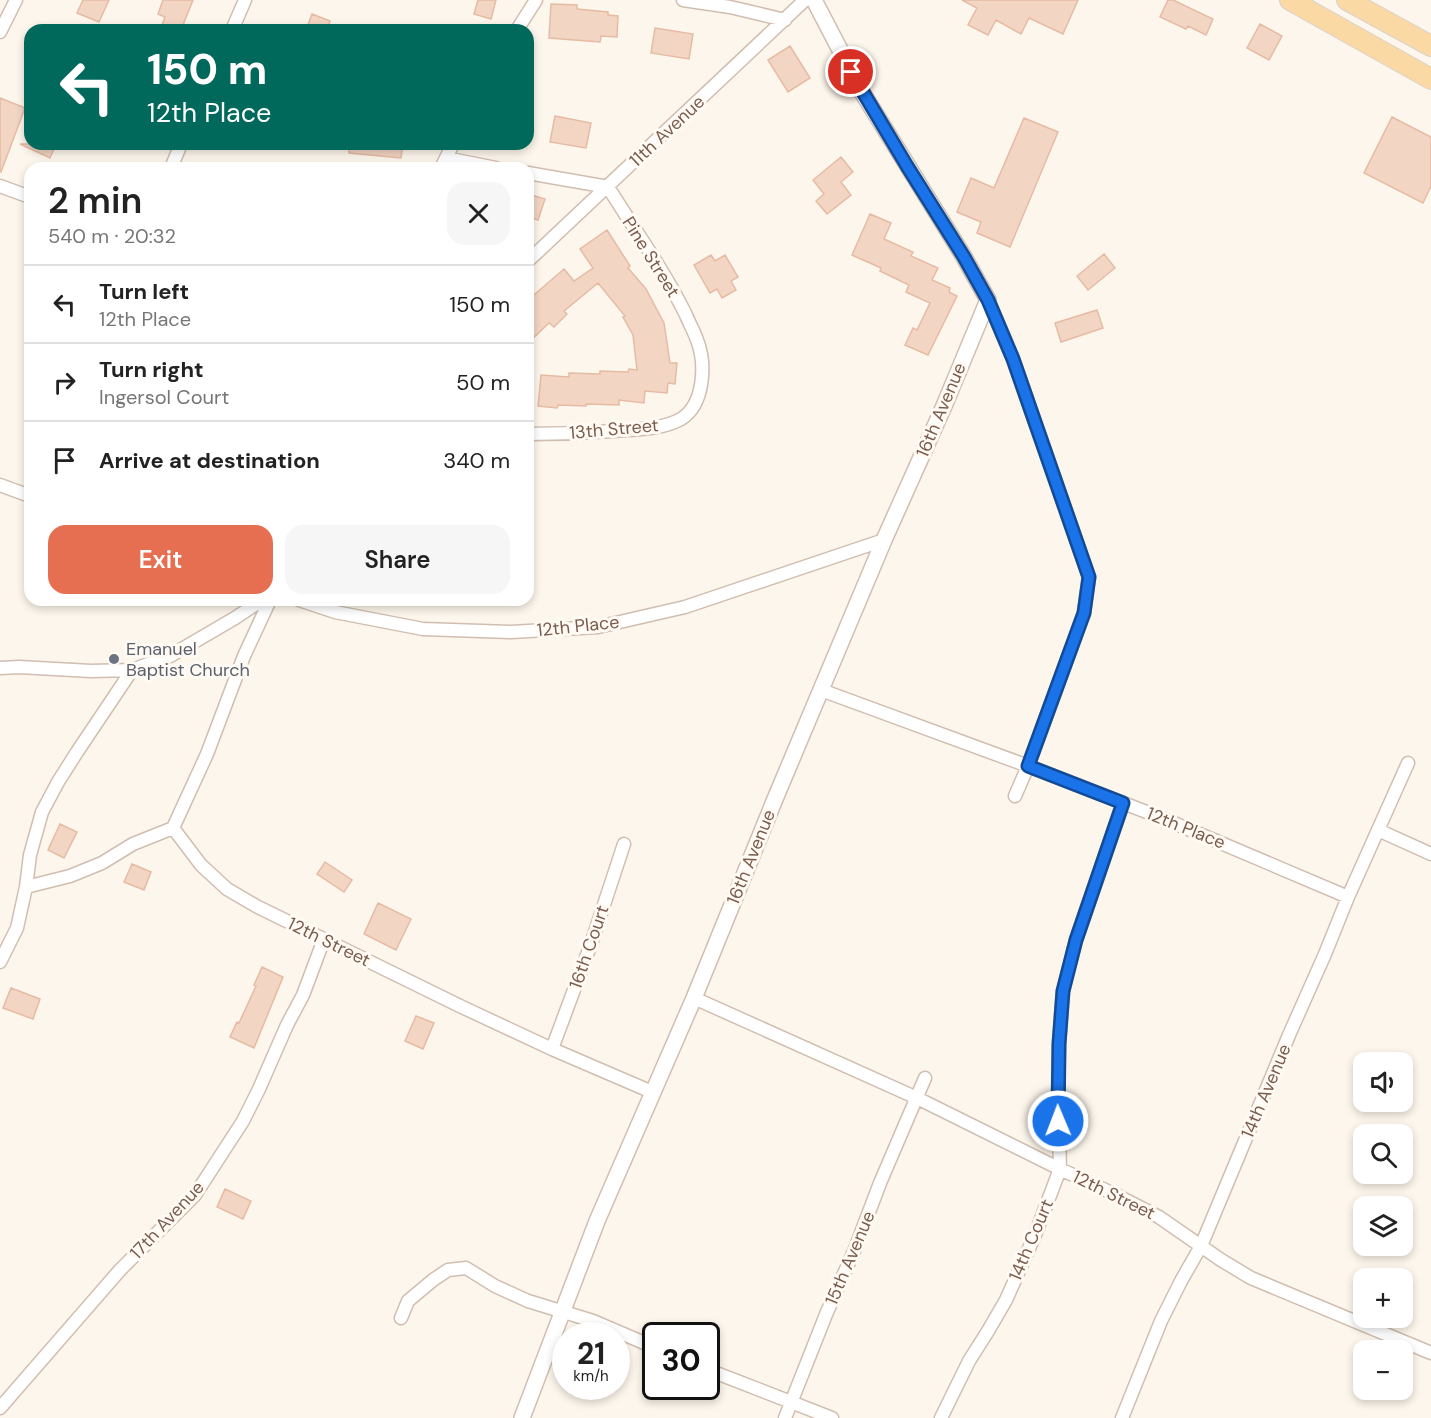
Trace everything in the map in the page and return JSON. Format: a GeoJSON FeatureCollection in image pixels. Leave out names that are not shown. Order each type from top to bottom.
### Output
{"type":"FeatureCollection","features":[{"type":"Feature","properties":{"kind":"main road"},"geometry":{"type":"LineString","coordinates":[[1290,0],[1431,79]]}},
{"type":"Feature","properties":{"kind":"main road"},"geometry":{"type":"LineString","coordinates":[[1347,0],[1431,46]]}},
{"type":"Feature","properties":{"kind":"street"},"geometry":{"type":"LineString","coordinates":[[0,32],[15,0]]}},
{"type":"Feature","properties":{"kind":"street"},"geometry":{"type":"LineString","coordinates":[[235,24],[245,0]]}},
{"type":"Feature","properties":{"kind":"street"},"geometry":{"type":"LineString","coordinates":[[521,24],[536,0]]}},
{"type":"Feature","properties":{"kind":"street"},"geometry":{"type":"LineString","coordinates":[[683,0],[730,7],[785,20]]}},
{"type":"Feature","properties":{"kind":"street","name":"11th Avenue"},"geometry":{"type":"LineString","coordinates":[[534,255],[805,0]]}},
{"type":"Feature","properties":{"kind":"street"},"geometry":{"type":"LineString","coordinates":[[814,0],[862,92],[988,300],[1013,359],[1089,577],[1084,613],[1015,796]]}},
{"type":"Feature","properties":{"kind":"street"},"geometry":{"type":"LineString","coordinates":[[534,174],[608,187]]}},
{"type":"Feature","properties":{"kind":"street"},"geometry":{"type":"LineString","coordinates":[[0,186],[24,195]]}},
{"type":"Feature","properties":{"kind":"street","name":"Pine Street"},"geometry":{"type":"LineString","coordinates":[[608,187],[674,292],[697,339],[703,373],[694,405]]}},
{"type":"Feature","properties":{"kind":"street","name":"16th Avenue"},"geometry":{"type":"LineString","coordinates":[[522,1418],[597,1221],[694,998],[884,540],[988,300]]}},
{"type":"Feature","properties":{"kind":"street","name":"13th Street"},"geometry":{"type":"LineString","coordinates":[[534,434],[651,428],[683,418],[694,405]]}},
{"type":"Feature","properties":{"kind":"street"},"geometry":{"type":"LineString","coordinates":[[0,485],[24,494]]}},
{"type":"Feature","properties":{"kind":"street","name":"12th Place"},"geometry":{"type":"LineString","coordinates":[[316,606],[334,612],[423,629],[511,632],[598,627],[685,607],[884,540]]}},
{"type":"Feature","properties":{"kind":"street"},"geometry":{"type":"LineString","coordinates":[[0,668],[132,670],[170,656],[252,606]]}},
{"type":"Feature","properties":{"kind":"street"},"geometry":{"type":"LineString","coordinates":[[26,887],[70,876],[102,863],[133,844],[173,828],[207,754],[244,656],[267,606]]}},
{"type":"Feature","properties":{"kind":"street"},"geometry":{"type":"LineString","coordinates":[[0,962],[17,928],[30,855],[42,812],[76,752],[132,670]]}},
{"type":"Feature","properties":{"kind":"street","name":"12th Place"},"geometry":{"type":"LineString","coordinates":[[821,690],[1028,766],[1182,826],[1348,897]]}},
{"type":"Feature","properties":{"kind":"street","name":"14th Avenue"},"geometry":{"type":"LineString","coordinates":[[1122,1418],[1161,1321],[1201,1246],[1348,897],[1408,763]]}},
{"type":"Feature","properties":{"kind":"street","name":"14th Court"},"geometry":{"type":"LineString","coordinates":[[941,1418],[969,1361],[1006,1300],[1035,1235],[1060,1169],[1058,1097],[1063,991],[1076,940],[1123,803]]}},
{"type":"Feature","properties":{"kind":"street","name":"12th Street"},"geometry":{"type":"LineString","coordinates":[[173,828],[201,864],[227,889],[258,907],[552,1049],[652,1092]]}},
{"type":"Feature","properties":{"kind":"street"},"geometry":{"type":"LineString","coordinates":[[1378,830],[1431,854]]}},
{"type":"Feature","properties":{"kind":"street","name":"16th Court"},"geometry":{"type":"LineString","coordinates":[[552,1049],[591,944],[624,844]]}},
{"type":"Feature","properties":{"kind":"street","name":"17th Avenue"},"geometry":{"type":"LineString","coordinates":[[0,1408],[120,1270],[195,1195],[243,1121],[303,995],[324,939]]}},
{"type":"Feature","properties":{"kind":"street","name":"12th Street"},"geometry":{"type":"LineString","coordinates":[[694,998],[917,1098],[1116,1195],[1159,1217],[1251,1278],[1431,1353]]}},
{"type":"Feature","properties":{"kind":"street"},"geometry":{"type":"LineString","coordinates":[[917,1098],[925,1078]]}},
{"type":"Feature","properties":{"kind":"street","name":"15th Avenue"},"geometry":{"type":"LineString","coordinates":[[785,1418],[826,1312],[855,1249],[880,1183],[917,1098]]}},
{"type":"Feature","properties":{"kind":"street"},"geometry":{"type":"LineString","coordinates":[[401,1318],[408,1301],[433,1280],[448,1270],[466,1268],[495,1286],[528,1302],[593,1321],[642,1342]]}},
{"type":"Feature","properties":{"kind":"street"},"geometry":{"type":"LineString","coordinates":[[720,1374],[832,1418]]}},
{"type":"Feature","properties":{"kind":"building"},"geometry":{"type":"Polygon","coordinates":[[[83,0],[109,0],[99,22],[77,13],[83,0]]]}},
{"type":"Feature","properties":{"kind":"building"},"geometry":{"type":"Polygon","coordinates":[[[163,0],[193,0],[183,24],[162,24],[165,17],[158,14],[163,0]]]}},
{"type":"Feature","properties":{"kind":"building"},"geometry":{"type":"Polygon","coordinates":[[[478,0],[496,0],[491,19],[474,14],[478,0]]]}},
{"type":"Feature","properties":{"kind":"building"},"geometry":{"type":"Polygon","coordinates":[[[962,0],[1078,0],[1063,34],[1029,18],[1021,34],[996,20],[988,35],[968,25],[977,8],[962,0]]]}},
{"type":"Feature","properties":{"kind":"building"},"geometry":{"type":"Polygon","coordinates":[[[1168,0],[1173,0],[1213,19],[1206,35],[1188,26],[1186,29],[1160,17],[1168,0]]]}},
{"type":"Feature","properties":{"kind":"building"},"geometry":{"type":"Polygon","coordinates":[[[551,4],[577,5],[577,9],[608,12],[608,15],[618,16],[617,37],[601,36],[600,42],[549,38],[551,4]]]}},
{"type":"Feature","properties":{"kind":"building"},"geometry":{"type":"Polygon","coordinates":[[[312,14],[330,21],[329,24],[308,24],[312,14]]]}},
{"type":"Feature","properties":{"kind":"building"},"geometry":{"type":"Polygon","coordinates":[[[1260,24],[1282,36],[1269,60],[1247,48],[1260,24]]]}},
{"type":"Feature","properties":{"kind":"building"},"geometry":{"type":"Polygon","coordinates":[[[655,28],[693,34],[689,59],[651,53],[655,28]]]}},
{"type":"Feature","properties":{"kind":"building"},"geometry":{"type":"Polygon","coordinates":[[[790,46],[810,78],[788,92],[768,60],[790,46]]]}},
{"type":"Feature","properties":{"kind":"building"},"geometry":{"type":"Polygon","coordinates":[[[0,98],[24,108],[24,111],[0,171],[0,98]]]}},
{"type":"Feature","properties":{"kind":"building"},"geometry":{"type":"Polygon","coordinates":[[[555,116],[591,123],[586,148],[550,142],[555,116]]]}},
{"type":"Feature","properties":{"kind":"building"},"geometry":{"type":"Polygon","coordinates":[[[1392,117],[1431,137],[1431,186],[1423,203],[1364,173],[1392,117]]]}},
{"type":"Feature","properties":{"kind":"building"},"geometry":{"type":"Polygon","coordinates":[[[1024,118],[1058,132],[1010,247],[977,233],[981,222],[957,212],[971,178],[994,188],[1024,118]]]}},
{"type":"Feature","properties":{"kind":"building"},"geometry":{"type":"Polygon","coordinates":[[[33,150],[53,150],[50,158],[33,150]]]}},
{"type":"Feature","properties":{"kind":"building"},"geometry":{"type":"Polygon","coordinates":[[[349,150],[402,150],[401,158],[349,153],[349,150]]]}},
{"type":"Feature","properties":{"kind":"building"},"geometry":{"type":"Polygon","coordinates":[[[841,157],[853,172],[841,182],[851,195],[827,214],[816,201],[824,194],[813,180],[841,157]]]}},
{"type":"Feature","properties":{"kind":"building"},"geometry":{"type":"Polygon","coordinates":[[[534,196],[545,199],[538,220],[534,219],[534,196]]]}},
{"type":"Feature","properties":{"kind":"building"},"geometry":{"type":"Polygon","coordinates":[[[870,214],[891,223],[884,239],[913,252],[911,256],[938,268],[932,280],[950,288],[949,292],[957,296],[928,355],[905,345],[913,328],[917,330],[930,303],[906,292],[909,285],[880,271],[881,268],[852,255],[870,214]]]}},
{"type":"Feature","properties":{"kind":"building"},"geometry":{"type":"Polygon","coordinates":[[[607,230],[630,266],[628,268],[646,289],[664,323],[670,363],[677,363],[675,384],[668,383],[667,393],[645,391],[644,403],[619,400],[619,405],[558,405],[557,408],[538,406],[541,375],[569,377],[569,373],[600,374],[600,371],[637,370],[633,335],[623,317],[625,316],[598,283],[564,311],[567,314],[554,327],[549,323],[534,337],[534,295],[564,269],[574,281],[593,268],[580,249],[607,230]]]}},
{"type":"Feature","properties":{"kind":"building"},"geometry":{"type":"Polygon","coordinates":[[[1104,254],[1115,268],[1088,290],[1077,276],[1104,254]]]}},
{"type":"Feature","properties":{"kind":"building"},"geometry":{"type":"Polygon","coordinates":[[[711,255],[715,261],[725,255],[738,277],[731,281],[736,290],[722,298],[717,289],[710,293],[694,265],[711,255]]]}},
{"type":"Feature","properties":{"kind":"building"},"geometry":{"type":"Polygon","coordinates":[[[1097,310],[1103,328],[1061,342],[1055,323],[1097,310]]]}},
{"type":"Feature","properties":{"kind":"building"},"geometry":{"type":"Polygon","coordinates":[[[60,824],[77,832],[64,858],[48,850],[60,824]]]}},
{"type":"Feature","properties":{"kind":"building"},"geometry":{"type":"Polygon","coordinates":[[[325,862],[352,880],[344,892],[317,874],[325,862]]]}},
{"type":"Feature","properties":{"kind":"building"},"geometry":{"type":"Polygon","coordinates":[[[132,864],[151,872],[144,890],[124,882],[132,864]]]}},
{"type":"Feature","properties":{"kind":"building"},"geometry":{"type":"Polygon","coordinates":[[[378,903],[411,919],[396,950],[364,934],[378,903]]]}},
{"type":"Feature","properties":{"kind":"building"},"geometry":{"type":"Polygon","coordinates":[[[262,967],[283,977],[254,1048],[230,1037],[256,986],[254,985],[262,967]]]}},
{"type":"Feature","properties":{"kind":"building"},"geometry":{"type":"Polygon","coordinates":[[[11,988],[40,999],[33,1019],[3,1008],[11,988]]]}},
{"type":"Feature","properties":{"kind":"building"},"geometry":{"type":"Polygon","coordinates":[[[416,1016],[434,1023],[423,1049],[405,1041],[416,1016]]]}},
{"type":"Feature","properties":{"kind":"building"},"geometry":{"type":"Polygon","coordinates":[[[225,1189],[251,1201],[243,1219],[217,1207],[225,1189]]]}},
{"type":"Feature","properties":{"kind":"place","name":"Emanuel Baptist Church"},"geometry":{"type":"Point","coordinates":[114,659]}},
{"type":"Feature","properties":{"kind":"route"},"geometry":{"type":"LineString","coordinates":[[851,72],[988,300],[1013,359],[1089,577],[1084,613],[1028,766],[1123,803],[1076,940],[1063,991],[1059,1044],[1058,1121]]}}]}
